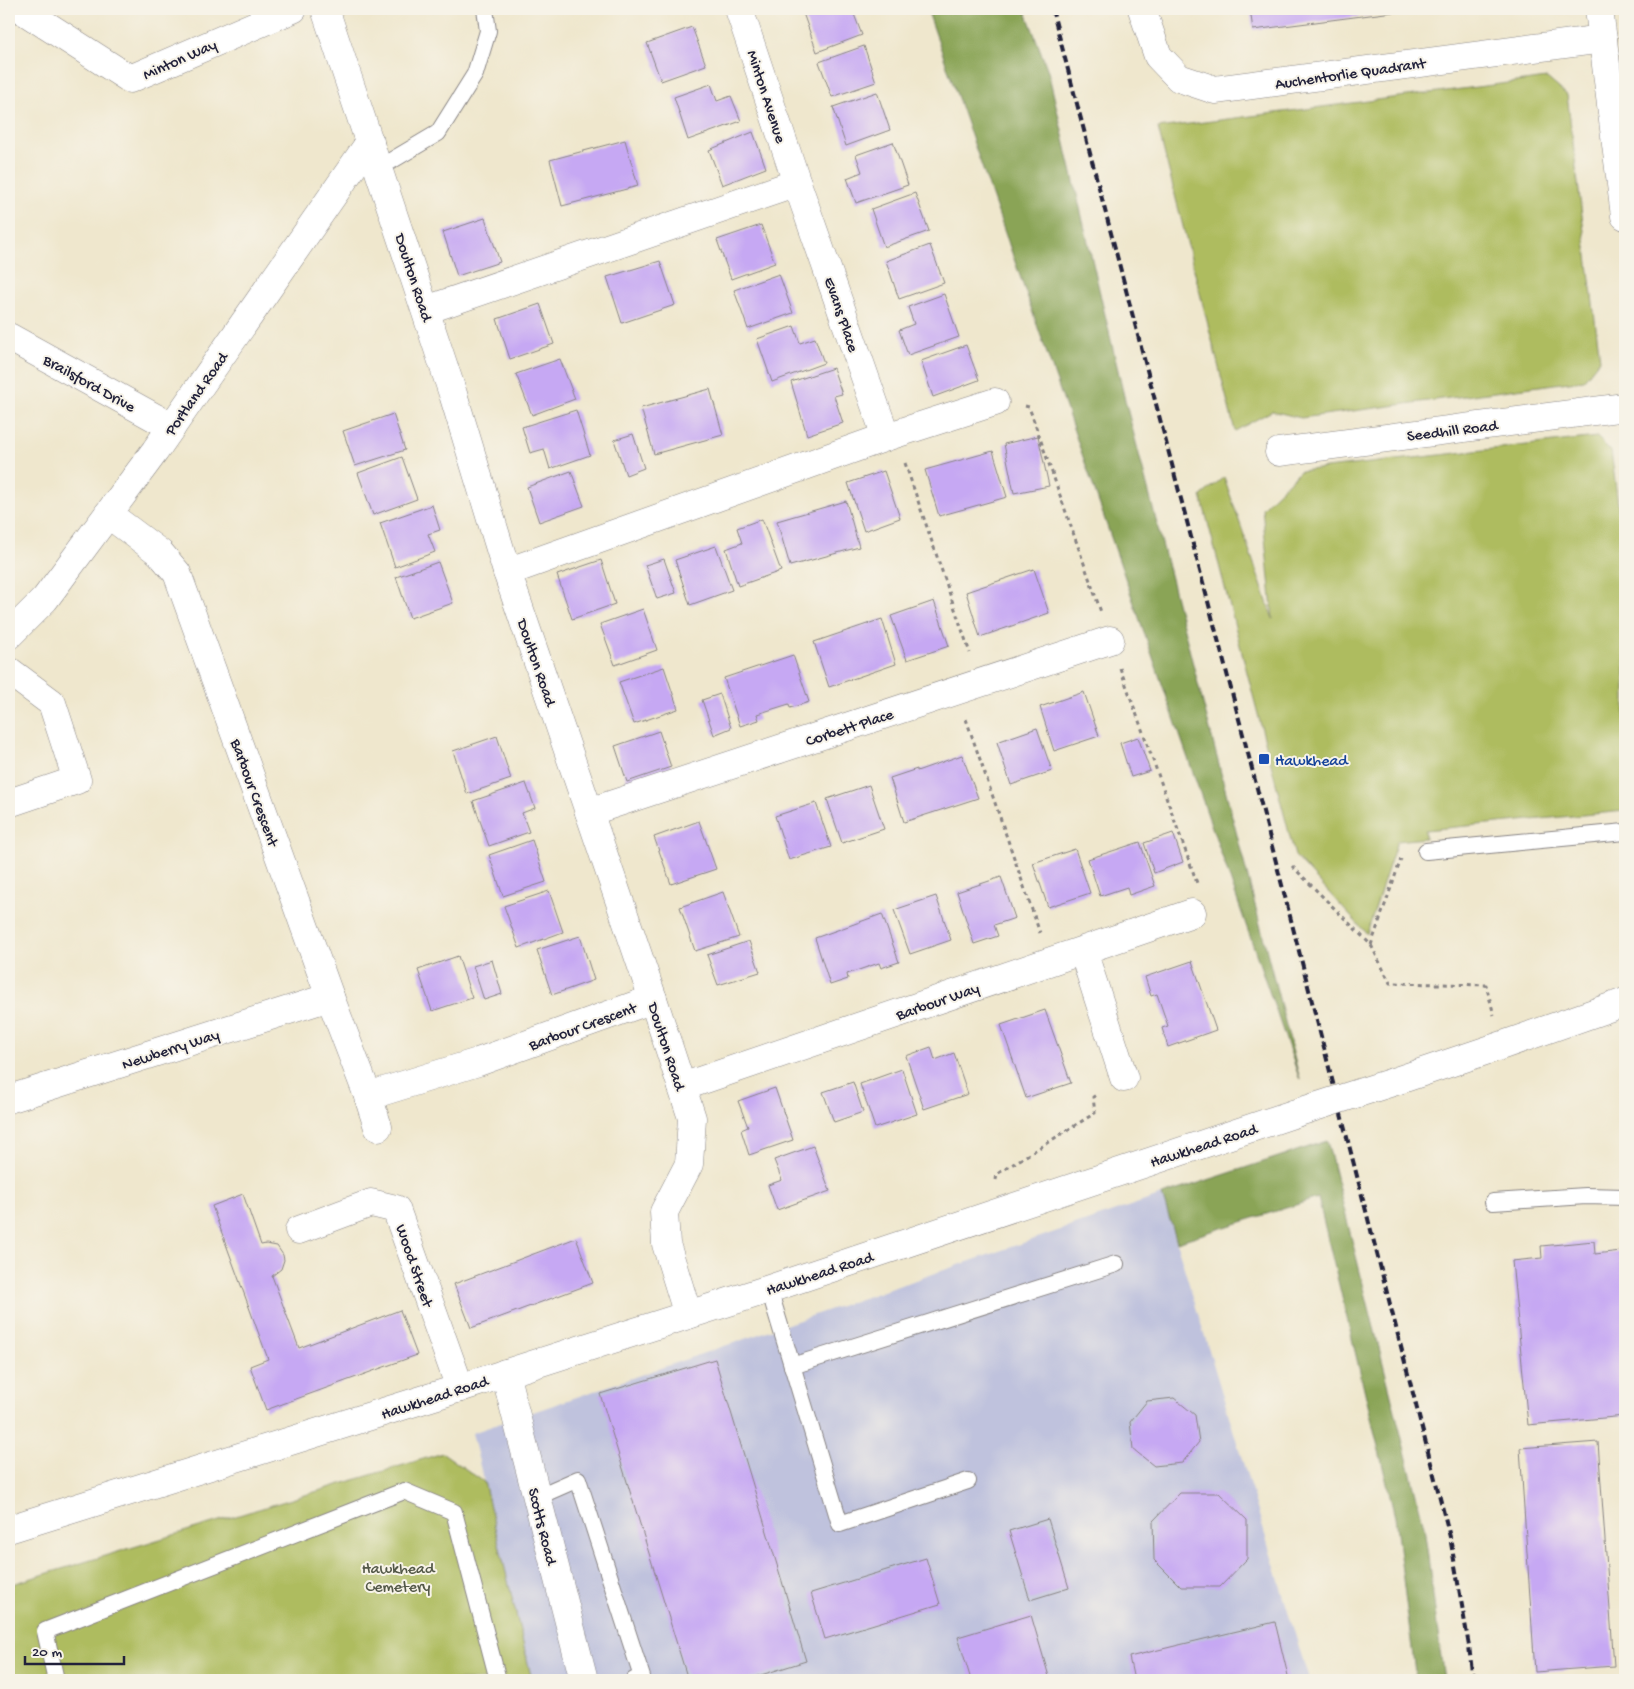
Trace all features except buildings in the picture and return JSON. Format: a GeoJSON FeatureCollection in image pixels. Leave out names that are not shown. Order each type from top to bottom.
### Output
{"type":"FeatureCollection","features":[{"type":"Feature","properties":{"kind":"street","name":"Minton Way"},"geometry":{"type":"LineString","coordinates":[[21,9],[130,80],[293,9]]}},
{"type":"Feature","properties":{"kind":"street","name":"Doulton Road"},"geometry":{"type":"LineString","coordinates":[[326,9],[454,394],[507,572],[654,1000],[692,1118],[689,1164],[664,1212],[666,1244],[688,1315]]}},
{"type":"Feature","properties":{"kind":"street","name":"Minton Avenue"},"geometry":{"type":"LineString","coordinates":[[739,9],[797,183]]}},
{"type":"Feature","properties":{"kind":"street","name":"Auchentorlie Quadrant"},"geometry":{"type":"LineString","coordinates":[[1142,9],[1158,56],[1179,78],[1215,90],[1602,39]]}},
{"type":"Feature","properties":{"kind":"street"},"geometry":{"type":"LineString","coordinates":[[1598,9],[1625,216]]}},
{"type":"Feature","properties":{"kind":"street","name":"Portland Road"},"geometry":{"type":"LineString","coordinates":[[9,635],[45,598],[172,427],[370,142]]}},
{"type":"Feature","properties":{"kind":"street"},"geometry":{"type":"LineString","coordinates":[[426,310],[797,183]]}},
{"type":"Feature","properties":{"kind":"street","name":"Evans Place"},"geometry":{"type":"LineString","coordinates":[[797,183],[891,435]]}},
{"type":"Feature","properties":{"kind":"street","name":"Brailsford Drive"},"geometry":{"type":"LineString","coordinates":[[9,337],[172,427]]}},
{"type":"Feature","properties":{"kind":"street"},"geometry":{"type":"LineString","coordinates":[[507,572],[891,435],[995,402]]}},
{"type":"Feature","properties":{"kind":"street","name":"Seedhill Road"},"geometry":{"type":"LineString","coordinates":[[1279,452],[1625,407]]}},
{"type":"Feature","properties":{"kind":"street","name":"Barbour Crescent"},"geometry":{"type":"LineString","coordinates":[[108,514],[160,553],[177,573],[378,1127]]}},
{"type":"Feature","properties":{"kind":"street","name":"Corbett Place"},"geometry":{"type":"LineString","coordinates":[[588,812],[1110,640]]}},
{"type":"Feature","properties":{"kind":"street"},"geometry":{"type":"LineString","coordinates":[[9,670],[52,704],[77,780],[9,803]]}},
{"type":"Feature","properties":{"kind":"street","name":"Barbour Way"},"geometry":{"type":"LineString","coordinates":[[682,1087],[1192,913]]}},
{"type":"Feature","properties":{"kind":"street"},"geometry":{"type":"LineString","coordinates":[[1083,951],[1124,1078]]}},
{"type":"Feature","properties":{"kind":"street","name":"Newberry Way"},"geometry":{"type":"LineString","coordinates":[[9,1098],[330,997]]}},
{"type":"Feature","properties":{"kind":"street","name":"Barbour Crescent"},"geometry":{"type":"LineString","coordinates":[[368,1096],[478,1062],[654,1000]]}},
{"type":"Feature","properties":{"kind":"street","name":"Hawkhead Road"},"geometry":{"type":"LineString","coordinates":[[9,1529],[769,1289],[1503,1046],[1625,1002]]}},
{"type":"Feature","properties":{"kind":"street","name":"Wood Street"},"geometry":{"type":"LineString","coordinates":[[299,1230],[371,1203],[396,1209],[460,1388]]}},
{"type":"Feature","properties":{"kind":"street","name":"Scotts Road"},"geometry":{"type":"LineString","coordinates":[[505,1373],[584,1680]]}},
{"type":"Feature","properties":{"kind":"lane"},"geometry":{"type":"LineString","coordinates":[[379,168],[438,132],[475,74],[488,31],[484,9]]}},
{"type":"Feature","properties":{"kind":"lane"},"geometry":{"type":"LineString","coordinates":[[1426,850],[1625,832]]}},
{"type":"Feature","properties":{"kind":"lane"},"geometry":{"type":"LineString","coordinates":[[1493,1202],[1586,1196],[1625,1197]]}},
{"type":"Feature","properties":{"kind":"lane"},"geometry":{"type":"LineString","coordinates":[[792,1366],[1116,1264]]}},
{"type":"Feature","properties":{"kind":"lane"},"geometry":{"type":"LineString","coordinates":[[769,1289],[840,1524],[968,1481]]}},
{"type":"Feature","properties":{"kind":"lane"},"geometry":{"type":"LineString","coordinates":[[537,1496],[578,1479],[642,1677],[634,1680]]}},
{"type":"Feature","properties":{"kind":"lane"},"geometry":{"type":"LineString","coordinates":[[56,1680],[45,1631],[404,1491],[454,1512],[498,1680]]}},
{"type":"Feature","properties":{"kind":"path"},"geometry":{"type":"LineString","coordinates":[[891,435],[1050,962]]}},
{"type":"Feature","properties":{"kind":"path"},"geometry":{"type":"LineString","coordinates":[[1371,945],[1408,842],[1426,850]]}},
{"type":"Feature","properties":{"kind":"path"},"geometry":{"type":"LineString","coordinates":[[1292,866],[1371,945],[1390,983],[1486,984],[1503,1046]]}},
{"type":"Feature","properties":{"kind":"path"},"geometry":{"type":"LineString","coordinates":[[992,1214],[997,1174],[1095,1113],[1093,1098],[1124,1078]]}},
{"type":"Feature","properties":{"kind":"shaded area"},"geometry":{"type":"Polygon","coordinates":[[[1162,1195],[1309,1680],[532,1680],[472,1433],[1162,1195]]]}},
{"type":"Feature","properties":{"kind":"green space"},"geometry":{"type":"Polygon","coordinates":[[[927,9],[1025,9],[1048,71],[1124,396],[1300,1080],[927,9]]]}},
{"type":"Feature","properties":{"kind":"green space"},"geometry":{"type":"Polygon","coordinates":[[[1547,78],[1567,95],[1600,360],[1584,380],[1301,418],[1272,411],[1235,431],[1158,128],[1547,78]]]}},
{"type":"Feature","properties":{"kind":"green space"},"geometry":{"type":"Polygon","coordinates":[[[1597,437],[1611,451],[1625,557],[1625,811],[1425,830],[1425,838],[1397,841],[1367,934],[1295,856],[1201,496],[1224,477],[1273,619],[1262,508],[1300,471],[1597,437]]]}},
{"type":"Feature","properties":{"kind":"green space"},"geometry":{"type":"Polygon","coordinates":[[[1327,1141],[1424,1526],[1444,1680],[1416,1680],[1395,1517],[1318,1198],[1177,1242],[1162,1195],[1327,1141]]]}},
{"type":"Feature","properties":{"kind":"green space","name":"Hawkhead Cemetery"},"geometry":{"type":"Polygon","coordinates":[[[443,1453],[484,1482],[532,1680],[9,1680],[9,1585],[443,1453]]]}},
{"type":"Feature","properties":{"kind":"railway"},"geometry":{"type":"LineString","coordinates":[[1052,9],[1250,761],[1450,1537],[1473,1680]]}},
{"type":"Feature","properties":{"kind":"place","name":"Hawkhead"},"geometry":{"type":"Point","coordinates":[1264,759]}}]}
